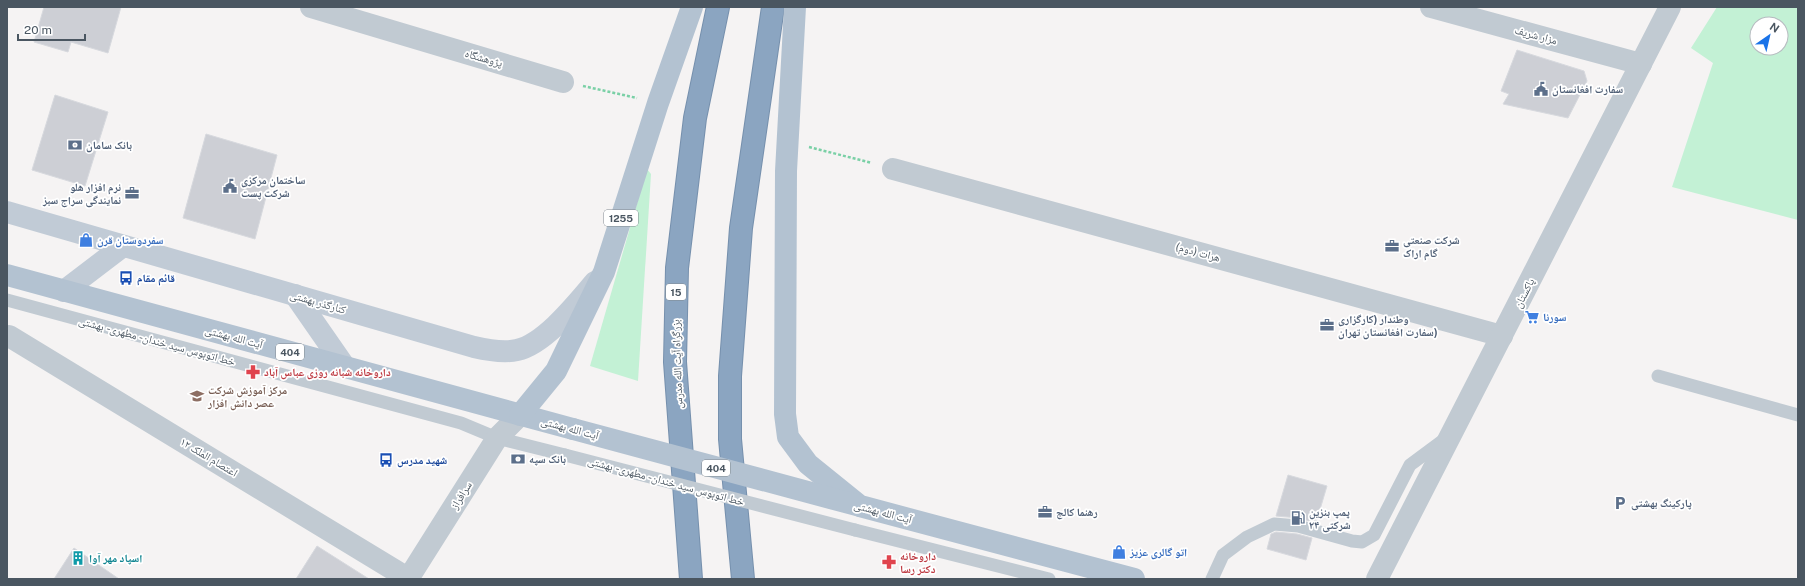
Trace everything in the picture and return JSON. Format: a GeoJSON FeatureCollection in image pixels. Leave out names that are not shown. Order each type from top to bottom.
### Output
{"type":"FeatureCollection","features":[{"type":"Feature","properties":{"kind":"highway","name":"بزرگراه آیت الله مدرس"},"geometry":{"type":"LineString","coordinates":[[691,579],[675,362],[677,268],[695,118],[718,7]]}},
{"type":"Feature","properties":{"kind":"highway"},"geometry":{"type":"LineString","coordinates":[[743,579],[730,439],[730,376],[741,228],[773,7]]}},
{"type":"Feature","properties":{"kind":"main road","name":"1255"},"geometry":{"type":"LineString","coordinates":[[520,415],[556,371],[604,272],[658,103],[692,7]]}},
{"type":"Feature","properties":{"kind":"main road"},"geometry":{"type":"LineString","coordinates":[[795,7],[786,142],[785,414],[788,437],[808,464],[860,506]]}},
{"type":"Feature","properties":{"kind":"main road","name":"کنارگذر بهشتی"},"geometry":{"type":"LineString","coordinates":[[7,212],[474,347],[512,351],[526,346],[560,322],[604,272]]}},
{"type":"Feature","properties":{"kind":"main road"},"geometry":{"type":"LineString","coordinates":[[64,291],[124,246]]}},
{"type":"Feature","properties":{"kind":"main road","name":"آیت الله بهشتی"},"geometry":{"type":"LineString","coordinates":[[7,275],[520,415],[1134,579]]}},
{"type":"Feature","properties":{"kind":"main road"},"geometry":{"type":"LineString","coordinates":[[295,295],[345,367]]}},
{"type":"Feature","properties":{"kind":"street","name":"پژوهشگاه"},"geometry":{"type":"LineString","coordinates":[[311,7],[563,82]]}},
{"type":"Feature","properties":{"kind":"street","name":"مزار شریف"},"geometry":{"type":"LineString","coordinates":[[1432,7],[1641,64]]}},
{"type":"Feature","properties":{"kind":"street","name":"پاکستان"},"geometry":{"type":"LineString","coordinates":[[1377,579],[1670,7]]}},
{"type":"Feature","properties":{"kind":"street","name":"هرات (دوم)"},"geometry":{"type":"LineString","coordinates":[[893,169],[1502,336]]}},
{"type":"Feature","properties":{"kind":"street","name":"اعتصام الملک ۱۲"},"geometry":{"type":"LineString","coordinates":[[9,336],[408,579]]}},
{"type":"Feature","properties":{"kind":"street","name":"سرافراز"},"geometry":{"type":"LineString","coordinates":[[408,579],[497,438],[520,415]]}},
{"type":"Feature","properties":{"kind":"lane","name":"خط اتوبوس سید خندان - مطهری - بهشتی"},"geometry":{"type":"LineString","coordinates":[[7,300],[461,423],[497,438],[1049,579]]}},
{"type":"Feature","properties":{"kind":"lane"},"geometry":{"type":"LineString","coordinates":[[1658,376],[1798,415]]}},
{"type":"Feature","properties":{"kind":"lane"},"geometry":{"type":"LineString","coordinates":[[1212,579],[1223,555],[1247,537],[1274,524],[1298,526],[1352,541],[1362,542],[1374,535],[1410,465],[1452,434]]}},
{"type":"Feature","properties":{"kind":"path"},"geometry":{"type":"LineString","coordinates":[[563,82],[658,103]]}},
{"type":"Feature","properties":{"kind":"path"},"geometry":{"type":"LineString","coordinates":[[786,142],[893,169]]}},
{"type":"Feature","properties":{"kind":"green space"},"geometry":{"type":"Polygon","coordinates":[[[1717,7],[1798,7],[1798,220],[1672,187],[1713,63],[1691,48],[1717,7]]]}},
{"type":"Feature","properties":{"kind":"green space"},"geometry":{"type":"Polygon","coordinates":[[[647,169],[651,174],[638,381],[590,366],[647,169]]]}},
{"type":"Feature","properties":{"kind":"building"},"geometry":{"type":"Polygon","coordinates":[[[44,7],[121,7],[108,53],[71,42],[68,52],[34,42],[44,7]]]}},
{"type":"Feature","properties":{"kind":"building"},"geometry":{"type":"Polygon","coordinates":[[[1517,50],[1584,71],[1587,81],[1568,118],[1503,104],[1509,94],[1501,91],[1517,50]]]}},
{"type":"Feature","properties":{"kind":"building"},"geometry":{"type":"Polygon","coordinates":[[[55,95],[108,112],[85,186],[32,170],[55,95]]]}},
{"type":"Feature","properties":{"kind":"building","name":"ساختمان مرکزی شرکت پست"},"geometry":{"type":"Polygon","coordinates":[[[206,134],[277,155],[255,239],[183,218],[206,134]]]}},
{"type":"Feature","properties":{"kind":"building"},"geometry":{"type":"Polygon","coordinates":[[[1288,475],[1327,486],[1316,523],[1299,518],[1276,516],[1288,475]]]}},
{"type":"Feature","properties":{"kind":"building"},"geometry":{"type":"Polygon","coordinates":[[[1276,532],[1297,534],[1312,538],[1306,560],[1267,549],[1271,534],[1276,532]]]}},
{"type":"Feature","properties":{"kind":"building"},"geometry":{"type":"Polygon","coordinates":[[[317,546],[369,579],[296,579],[317,546]]]}},
{"type":"Feature","properties":{"kind":"building","name":"اسپاد مهر آوا"},"geometry":{"type":"Polygon","coordinates":[[[74,548],[119,579],[54,579],[74,548]]]}},
{"type":"Feature","properties":{"kind":"place","name":"سفارت افغانستان"},"geometry":{"type":"Point","coordinates":[1541,89]}},
{"type":"Feature","properties":{"kind":"place","name":"بانک سامان"},"geometry":{"type":"Point","coordinates":[75,145]}},
{"type":"Feature","properties":{"kind":"place","name":"ساختمان مرکزی شرکت پست"},"geometry":{"type":"Point","coordinates":[230,186]}},
{"type":"Feature","properties":{"kind":"place","name":"نرم افزار هلو نمایندگی سراج‌ سبز"},"geometry":{"type":"Point","coordinates":[132,193]}},
{"type":"Feature","properties":{"kind":"place","name":"سفردوستان قرن"},"geometry":{"type":"Point","coordinates":[86,240]}},
{"type":"Feature","properties":{"kind":"place","name":"شرکت صنعتی گام اراک"},"geometry":{"type":"Point","coordinates":[1392,246]}},
{"type":"Feature","properties":{"kind":"place","name":"قائم مقام"},"geometry":{"type":"Point","coordinates":[126,278]}},
{"type":"Feature","properties":{"kind":"place","name":"سورنا"},"geometry":{"type":"Point","coordinates":[1532,317]}},
{"type":"Feature","properties":{"kind":"place","name":"وطندار (کارگزاری سفارت افغانستان تهران)"},"geometry":{"type":"Point","coordinates":[1327,325]}},
{"type":"Feature","properties":{"kind":"place","name":"داروخانه شبانه روزی عباس آباد"},"geometry":{"type":"Point","coordinates":[253,372]}},
{"type":"Feature","properties":{"kind":"place","name":"مرکز آموزش شرکت عصر دانش افزار"},"geometry":{"type":"Point","coordinates":[197,396]}},
{"type":"Feature","properties":{"kind":"place","name":"بانک سپه"},"geometry":{"type":"Point","coordinates":[518,459]}},
{"type":"Feature","properties":{"kind":"place","name":"شهید مدرس"},"geometry":{"type":"Point","coordinates":[386,460]}},
{"type":"Feature","properties":{"kind":"place","name":"پارکینگ بهشتی"},"geometry":{"type":"Point","coordinates":[1620,503]}},
{"type":"Feature","properties":{"kind":"place","name":"رهنما کالج"},"geometry":{"type":"Point","coordinates":[1045,512]}},
{"type":"Feature","properties":{"kind":"place","name":"پمپ بنزین شرکتی ۲۴"},"geometry":{"type":"Point","coordinates":[1298,518]}},
{"type":"Feature","properties":{"kind":"place","name":"اتو گالری عزیز"},"geometry":{"type":"Point","coordinates":[1119,552]}},
{"type":"Feature","properties":{"kind":"place","name":"اسپاد مهر آوا"},"geometry":{"type":"Point","coordinates":[78,558]}},
{"type":"Feature","properties":{"kind":"place","name":"داروخانه دکتر رسا"},"geometry":{"type":"Point","coordinates":[889,562]}}]}
